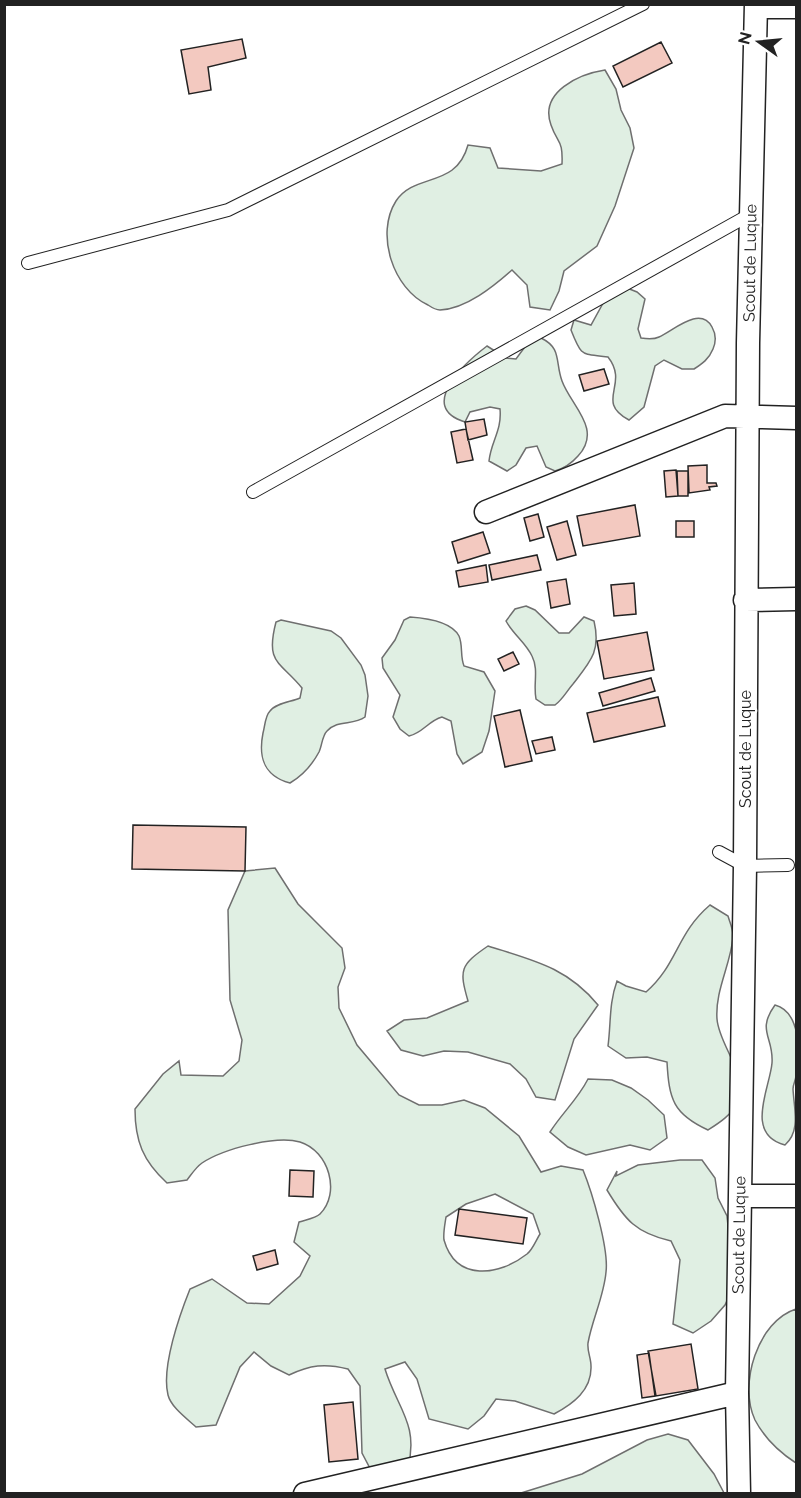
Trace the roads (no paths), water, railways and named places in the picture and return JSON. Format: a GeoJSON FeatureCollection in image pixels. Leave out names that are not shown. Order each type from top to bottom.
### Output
{"type":"FeatureCollection","features":[{"type":"Feature","properties":{"kind":"street"},"geometry":{"type":"LineString","coordinates":[[756,6],[796,7]]}},
{"type":"Feature","properties":{"kind":"street","name":"Scout de Luque"},"geometry":{"type":"LineString","coordinates":[[739,1494],[737,1394],[745,866],[747,416],[756,6]]}},
{"type":"Feature","properties":{"kind":"street"},"geometry":{"type":"LineString","coordinates":[[486,512],[725,416],[796,418]]}},
{"type":"Feature","properties":{"kind":"street"},"geometry":{"type":"LineString","coordinates":[[745,600],[796,599]]}},
{"type":"Feature","properties":{"kind":"street"},"geometry":{"type":"LineString","coordinates":[[740,1196],[796,1196]]}},
{"type":"Feature","properties":{"kind":"street"},"geometry":{"type":"LineString","coordinates":[[305,1494],[737,1394]]}},
{"type":"Feature","properties":{"kind":"lane"},"geometry":{"type":"LineString","coordinates":[[28,263],[228,210],[643,4]]}},
{"type":"Feature","properties":{"kind":"lane"},"geometry":{"type":"LineString","coordinates":[[253,492],[751,214]]}},
{"type":"Feature","properties":{"kind":"lane"},"geometry":{"type":"LineString","coordinates":[[719,852],[745,866],[788,865]]}}]}
